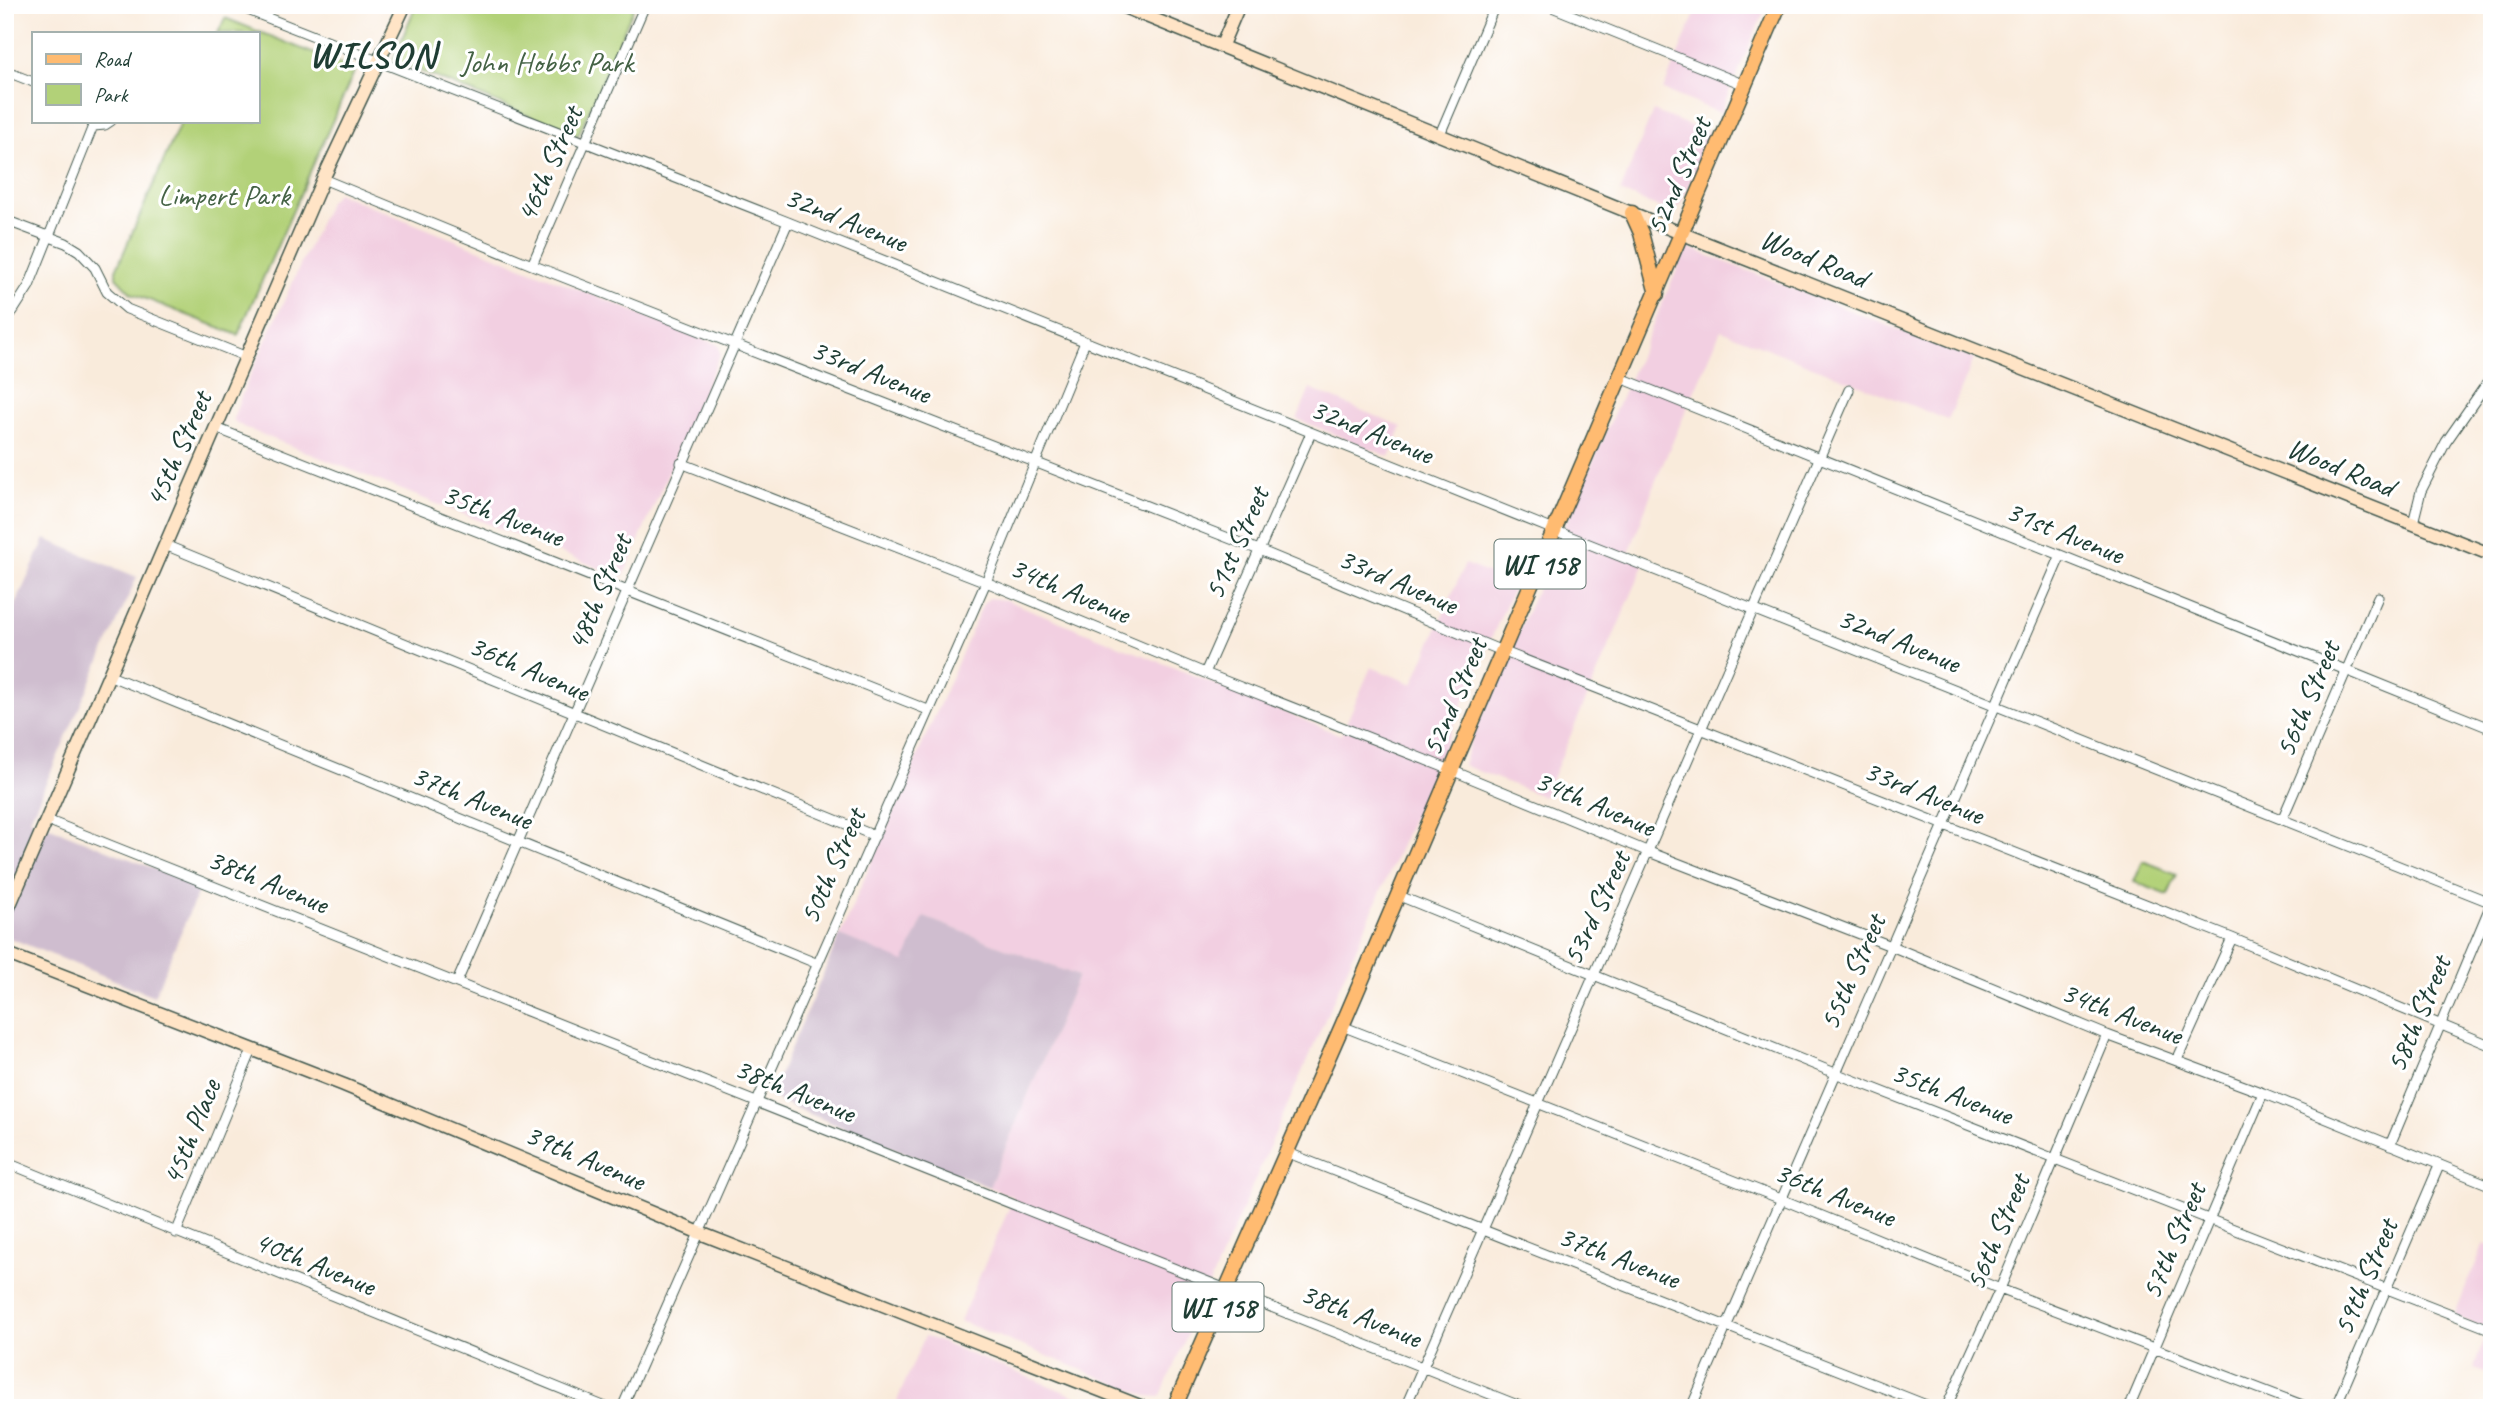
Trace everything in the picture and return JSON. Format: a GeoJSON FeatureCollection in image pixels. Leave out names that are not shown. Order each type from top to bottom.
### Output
{"type":"FeatureCollection","features":[{"type":"Feature","properties":{"kind":"main road","name":"52nd Street"},"geometry":{"type":"LineString","coordinates":[[1174,1408],[1342,1026],[1779,5]]}},
{"type":"Feature","properties":{"kind":"main road"},"geometry":{"type":"LineString","coordinates":[[1632,213],[1641,233],[1657,294]]}},
{"type":"Feature","properties":{"kind":"street","name":"32nd Avenue"},"geometry":{"type":"LineString","coordinates":[[235,5],[788,222],[1554,530],[2492,902]]}},
{"type":"Feature","properties":{"kind":"street","name":"45th Street"},"geometry":{"type":"LineString","coordinates":[[5,916],[323,179],[405,5]]}},
{"type":"Feature","properties":{"kind":"street","name":"46th Street"},"geometry":{"type":"LineString","coordinates":[[532,265],[645,5]]}},
{"type":"Feature","properties":{"kind":"street","name":"Wood Road"},"geometry":{"type":"LineString","coordinates":[[1119,5],[1683,234],[2492,555]]}},
{"type":"Feature","properties":{"kind":"street"},"geometry":{"type":"LineString","coordinates":[[1222,45],[1239,5]]}},
{"type":"Feature","properties":{"kind":"street"},"geometry":{"type":"LineString","coordinates":[[1440,134],[1495,5]]}},
{"type":"Feature","properties":{"kind":"street"},"geometry":{"type":"LineString","coordinates":[[1547,5],[1745,85]]}},
{"type":"Feature","properties":{"kind":"street"},"geometry":{"type":"LineString","coordinates":[[5,71],[32,82]]}},
{"type":"Feature","properties":{"kind":"street"},"geometry":{"type":"LineString","coordinates":[[5,317],[29,286],[94,124]]}},
{"type":"Feature","properties":{"kind":"street","name":"33rd Avenue"},"geometry":{"type":"LineString","coordinates":[[323,179],[532,265],[1259,550],[1502,651],[2232,938],[2492,1046]]}},
{"type":"Feature","properties":{"kind":"street"},"geometry":{"type":"LineString","coordinates":[[5,220],[73,247],[88,259],[107,292],[127,309],[247,357]]}},
{"type":"Feature","properties":{"kind":"street","name":"48th Street"},"geometry":{"type":"LineString","coordinates":[[457,982],[788,222]]}},
{"type":"Feature","properties":{"kind":"street","name":"50th Street"},"geometry":{"type":"LineString","coordinates":[[622,1408],[986,582],[1084,342]]}},
{"type":"Feature","properties":{"kind":"street"},"geometry":{"type":"LineString","coordinates":[[2413,523],[2421,491],[2446,442],[2492,376]]}},
{"type":"Feature","properties":{"kind":"street","name":"31st Avenue"},"geometry":{"type":"LineString","coordinates":[[1620,378],[2492,729]]}},
{"type":"Feature","properties":{"kind":"street","name":"53rd Street"},"geometry":{"type":"LineString","coordinates":[[1405,1408],[1849,390]]}},
{"type":"Feature","properties":{"kind":"street","name":"35th Avenue"},"geometry":{"type":"LineString","coordinates":[[216,428],[928,710]]}},
{"type":"Feature","properties":{"kind":"street","name":"51st Street"},"geometry":{"type":"LineString","coordinates":[[1205,673],[1311,433]]}},
{"type":"Feature","properties":{"kind":"street","name":"34th Avenue"},"geometry":{"type":"LineString","coordinates":[[681,463],[986,582],[1648,852],[1891,946],[2107,1035],[2263,1093],[2492,1186]]}},
{"type":"Feature","properties":{"kind":"street","name":"36th Avenue"},"geometry":{"type":"LineString","coordinates":[[165,545],[875,836]]}},
{"type":"Feature","properties":{"kind":"street","name":"55th Street"},"geometry":{"type":"LineString","coordinates":[[1691,1408],[2060,557]]}},
{"type":"Feature","properties":{"kind":"street","name":"56th Street"},"geometry":{"type":"LineString","coordinates":[[2282,820],[2378,597]]}},
{"type":"Feature","properties":{"kind":"street","name":"37th Avenue"},"geometry":{"type":"LineString","coordinates":[[108,676],[818,964]]}},
{"type":"Feature","properties":{"kind":"street","name":"38th Avenue"},"geometry":{"type":"LineString","coordinates":[[47,820],[1525,1408]]}},
{"type":"Feature","properties":{"kind":"street","name":"35th Avenue"},"geometry":{"type":"LineString","coordinates":[[1397,895],[1835,1073],[2386,1291],[2492,1330]]}},
{"type":"Feature","properties":{"kind":"street","name":"58th Street"},"geometry":{"type":"LineString","coordinates":[[2390,1144],[2492,902]]}},
{"type":"Feature","properties":{"kind":"street"},"geometry":{"type":"LineString","coordinates":[[2177,1060],[2232,938]]}},
{"type":"Feature","properties":{"kind":"street","name":"39th Avenue"},"geometry":{"type":"LineString","coordinates":[[5,953],[356,1090],[700,1233],[1145,1408]]}},
{"type":"Feature","properties":{"kind":"street","name":"36th Avenue"},"geometry":{"type":"LineString","coordinates":[[1342,1026],[1781,1199],[2000,1289],[2310,1408]]}},
{"type":"Feature","properties":{"kind":"street","name":"56th Street"},"geometry":{"type":"LineString","coordinates":[[1946,1408],[2000,1289],[2107,1035]]}},
{"type":"Feature","properties":{"kind":"street","name":"45th Place"},"geometry":{"type":"LineString","coordinates":[[176,1233],[252,1050]]}},
{"type":"Feature","properties":{"kind":"street","name":"57th Street"},"geometry":{"type":"LineString","coordinates":[[2129,1408],[2263,1093]]}},
{"type":"Feature","properties":{"kind":"street","name":"37th Avenue"},"geometry":{"type":"LineString","coordinates":[[1286,1153],[1934,1408]]}},
{"type":"Feature","properties":{"kind":"street","name":"40th Avenue"},"geometry":{"type":"LineString","coordinates":[[5,1161],[608,1408]]}},
{"type":"Feature","properties":{"kind":"street","name":"59th Street"},"geometry":{"type":"LineString","coordinates":[[2335,1408],[2439,1166]]}},
{"type":"Feature","properties":{"kind":"shaded area"},"geometry":{"type":"Polygon","coordinates":[[[1699,5],[1767,5],[1720,113],[1663,90],[1699,5]]]}},
{"type":"Feature","properties":{"kind":"shaded area"},"geometry":{"type":"Polygon","coordinates":[[[1653,111],[1711,134],[1680,205],[1671,212],[1620,192],[1653,111]]]}},
{"type":"Feature","properties":{"kind":"shaded area"},"geometry":{"type":"Polygon","coordinates":[[[337,193],[719,345],[720,354],[624,575],[619,576],[243,427],[234,421],[244,389],[329,202],[337,193]]]}},
{"type":"Feature","properties":{"kind":"shaded area"},"geometry":{"type":"Polygon","coordinates":[[[1687,247],[1974,359],[1948,420],[1721,330],[1656,480],[1628,556],[1645,563],[1544,797],[1463,765],[1471,740],[1687,247]]]}},
{"type":"Feature","properties":{"kind":"shaded area"},"geometry":{"type":"Polygon","coordinates":[[[1310,389],[1402,427],[1390,457],[1297,419],[1310,389]]]}},
{"type":"Feature","properties":{"kind":"shaded area"},"geometry":{"type":"Polygon","coordinates":[[[45,539],[137,577],[30,819],[200,887],[154,996],[5,936],[5,628],[45,539]]]}},
{"type":"Feature","properties":{"kind":"shaded area"},"geometry":{"type":"Polygon","coordinates":[[[1465,564],[1515,584],[1160,1397],[1147,1396],[960,1321],[1014,1197],[989,1187],[1078,976],[924,917],[904,963],[840,935],[983,604],[989,598],[1006,600],[1341,735],[1371,667],[1413,684],[1465,564]]]}},
{"type":"Feature","properties":{"kind":"shaded area"},"geometry":{"type":"Polygon","coordinates":[[[924,917],[1078,976],[989,1187],[778,1101],[772,1092],[840,935],[904,962],[924,917]]]}},
{"type":"Feature","properties":{"kind":"shaded area"},"geometry":{"type":"Polygon","coordinates":[[[2484,1244],[2492,1247],[2492,1374],[2474,1368],[2487,1329],[2454,1316],[2484,1244]]]}},
{"type":"Feature","properties":{"kind":"shaded area"},"geometry":{"type":"Polygon","coordinates":[[[925,1336],[1105,1408],[914,1408],[897,1401],[925,1336]]]}},
{"type":"Feature","properties":{"kind":"green space","name":"John Hobbs Park"},"geometry":{"type":"Polygon","coordinates":[[[416,5],[635,5],[578,136],[393,60],[416,5]]]}},
{"type":"Feature","properties":{"kind":"green space","name":"Limpert Park"},"geometry":{"type":"Polygon","coordinates":[[[225,18],[355,70],[238,335],[131,293],[116,277],[116,270],[181,122],[259,122],[259,32],[218,32],[225,18]]]}},
{"type":"Feature","properties":{"kind":"green space"},"geometry":{"type":"Polygon","coordinates":[[[2143,861],[2177,874],[2168,895],[2134,882],[2143,861]]]}},
{"type":"Feature","properties":{"kind":"district","name":"WILSON"},"geometry":{"type":"Point","coordinates":[373,54]}}]}
